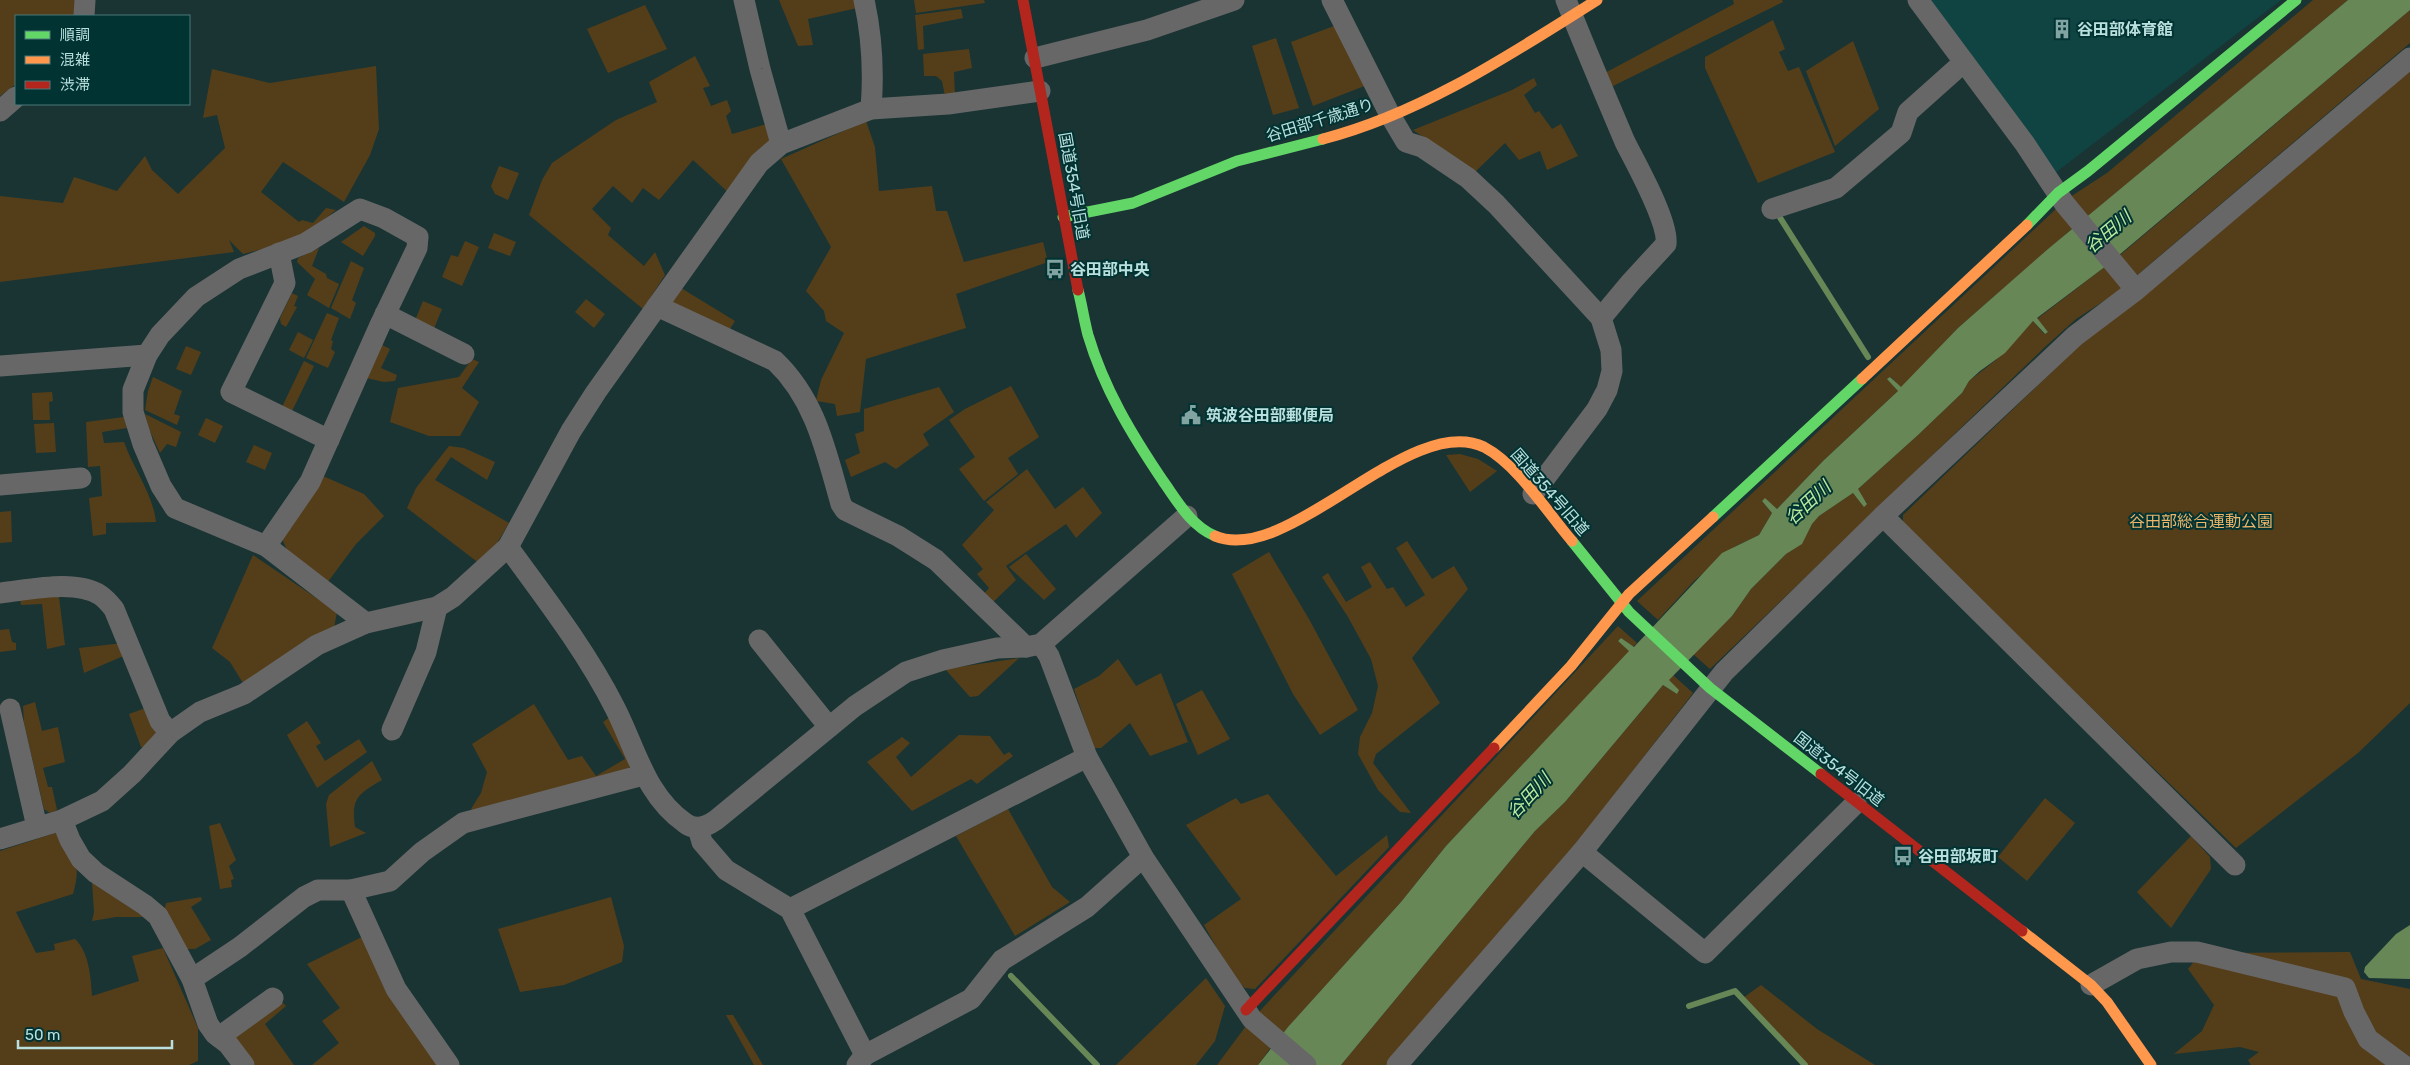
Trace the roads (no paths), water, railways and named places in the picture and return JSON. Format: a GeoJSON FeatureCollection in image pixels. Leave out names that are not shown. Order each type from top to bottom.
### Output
{"type":"FeatureCollection","features":[{"type":"Feature","properties":{"kind":"street"},"geometry":{"type":"LineString","coordinates":[[84,15],[86,0]]}},
{"type":"Feature","properties":{"kind":"street"},"geometry":{"type":"LineString","coordinates":[[744,0],[760,69],[781,144]]}},
{"type":"Feature","properties":{"kind":"street"},"geometry":{"type":"LineString","coordinates":[[864,0],[869,25],[874,76],[871,109]]}},
{"type":"Feature","properties":{"kind":"street","name":"国道354号旧道"},"geometry":{"type":"LineString","coordinates":[[1024,0],[1063,216],[1088,335],[1107,386],[1130,432],[1187,516],[1207,533],[1219,538],[1249,540],[1281,528],[1425,447],[1447,440],[1476,443],[1503,461],[1533,494],[1629,612],[1704,683],[2091,985],[2107,1002],[2150,1065]]}},
{"type":"Feature","properties":{"kind":"street"},"geometry":{"type":"LineString","coordinates":[[1034,58],[1147,30],[1234,0]]}},
{"type":"Feature","properties":{"kind":"street"},"geometry":{"type":"LineString","coordinates":[[1332,0],[1390,115],[1406,142],[1422,147],[1468,178],[1496,204],[1601,318],[1611,350],[1612,371],[1607,390],[1597,409],[1533,494]]}},
{"type":"Feature","properties":{"kind":"street","name":"谷田部千歳通り"},"geometry":{"type":"LineString","coordinates":[[1063,216],[1133,203],[1237,161],[1342,134],[1390,115],[1445,91],[1484,70],[1569,8],[1597,0]]}},
{"type":"Feature","properties":{"kind":"street"},"geometry":{"type":"LineString","coordinates":[[1918,0],[2025,144],[2061,198],[2134,287]]}},
{"type":"Feature","properties":{"kind":"street"},"geometry":{"type":"LineString","coordinates":[[1249,1014],[1571,666],[1622,603],[2088,171],[2296,0]]}},
{"type":"Feature","properties":{"kind":"street"},"geometry":{"type":"LineString","coordinates":[[1569,8],[1663,223],[1667,239],[1666,244],[1601,318]]}},
{"type":"Feature","properties":{"kind":"street"},"geometry":{"type":"LineString","coordinates":[[1396,1065],[1582,852],[1704,683],[2075,336],[2410,58]]}},
{"type":"Feature","properties":{"kind":"street"},"geometry":{"type":"LineString","coordinates":[[1772,210],[1836,188],[1901,133],[1908,112],[1964,62]]}},
{"type":"Feature","properties":{"kind":"street"},"geometry":{"type":"LineString","coordinates":[[0,839],[62,820],[108,796],[132,774],[170,733],[200,712],[244,694],[318,645],[366,623],[437,608],[453,597],[508,547],[571,431],[759,163],[781,144],[871,109],[948,104],[1040,91]]}},
{"type":"Feature","properties":{"kind":"street"},"geometry":{"type":"LineString","coordinates":[[0,111],[15,98]]}},
{"type":"Feature","properties":{"kind":"street"},"geometry":{"type":"LineString","coordinates":[[266,546],[310,482],[385,314],[417,248],[418,237],[384,218],[360,209],[306,242],[239,269],[196,297],[160,335],[147,355],[133,390],[133,412],[143,444],[161,486],[175,508],[266,546],[366,623]]}},
{"type":"Feature","properties":{"kind":"street"},"geometry":{"type":"LineString","coordinates":[[279,253],[285,283],[231,392],[329,440]]}},
{"type":"Feature","properties":{"kind":"street"},"geometry":{"type":"LineString","coordinates":[[657,306],[775,362],[788,374],[807,401],[819,425],[841,504],[845,510],[898,536],[936,560],[1034,646],[1049,656],[1087,757],[1143,857],[1249,1014],[1306,1065]]}},
{"type":"Feature","properties":{"kind":"street"},"geometry":{"type":"LineString","coordinates":[[385,314],[464,354]]}},
{"type":"Feature","properties":{"kind":"street"},"geometry":{"type":"LineString","coordinates":[[0,366],[147,355]]}},
{"type":"Feature","properties":{"kind":"street"},"geometry":{"type":"LineString","coordinates":[[0,485],[81,478]]}},
{"type":"Feature","properties":{"kind":"street"},"geometry":{"type":"LineString","coordinates":[[508,547],[564,624],[615,708],[643,775],[671,811],[685,824],[698,828],[716,820],[855,706],[906,672],[943,660],[997,648],[1034,646],[1187,516]]}},
{"type":"Feature","properties":{"kind":"street"},"geometry":{"type":"LineString","coordinates":[[1883,516],[2235,865]]}},
{"type":"Feature","properties":{"kind":"street"},"geometry":{"type":"LineString","coordinates":[[0,593],[71,586],[90,590],[102,596],[114,609],[160,721],[170,733]]}},
{"type":"Feature","properties":{"kind":"street"},"geometry":{"type":"LineString","coordinates":[[392,730],[426,652],[437,608]]}},
{"type":"Feature","properties":{"kind":"street"},"geometry":{"type":"LineString","coordinates":[[759,640],[829,727]]}},
{"type":"Feature","properties":{"kind":"street"},"geometry":{"type":"LineString","coordinates":[[10,709],[37,828]]}},
{"type":"Feature","properties":{"kind":"street"},"geometry":{"type":"LineString","coordinates":[[790,910],[1087,757]]}},
{"type":"Feature","properties":{"kind":"street"},"geometry":{"type":"LineString","coordinates":[[192,979],[240,947],[304,897],[318,890],[351,890],[390,881],[422,852],[463,823],[643,775]]}},
{"type":"Feature","properties":{"kind":"street"},"geometry":{"type":"LineString","coordinates":[[1582,852],[1705,953],[1856,803]]}},
{"type":"Feature","properties":{"kind":"street"},"geometry":{"type":"LineString","coordinates":[[62,820],[70,840],[81,859],[96,873],[145,905],[158,916],[192,979],[208,1024],[228,1044],[244,1065]]}},
{"type":"Feature","properties":{"kind":"street"},"geometry":{"type":"LineString","coordinates":[[698,828],[702,842],[726,870],[790,910],[861,1060],[971,998],[1002,960],[1087,907],[1143,857]]}},
{"type":"Feature","properties":{"kind":"street"},"geometry":{"type":"LineString","coordinates":[[351,890],[396,989],[449,1065]]}},
{"type":"Feature","properties":{"kind":"street"},"geometry":{"type":"LineString","coordinates":[[2091,985],[2137,959],[2171,952],[2197,952],[2345,988],[2354,1012],[2368,1039],[2403,1065]]}},
{"type":"Feature","properties":{"kind":"street"},"geometry":{"type":"LineString","coordinates":[[219,1037],[273,998]]}},
{"type":"Feature","properties":{"kind":"water","name":"谷田川"},"geometry":{"type":"Polygon","coordinates":[[[2348,0],[2410,0],[2410,10],[2106,266],[2037,318],[2048,332],[2045,334],[2033,321],[2005,353],[1969,381],[1962,393],[1858,489],[1867,504],[1864,507],[1853,493],[1819,516],[1812,524],[1802,544],[1786,554],[1751,589],[1732,616],[1669,680],[1679,690],[1677,694],[1663,685],[1565,802],[1535,831],[1341,1065],[1258,1065],[1288,1027],[1401,902],[1446,846],[1629,651],[1618,641],[1621,638],[1634,647],[1722,553],[1759,535],[1772,513],[1762,501],[1765,498],[1777,509],[1823,461],[1898,391],[1887,379],[1890,377],[1901,387],[1958,328],[2048,249],[2348,0]]]}},
{"type":"Feature","properties":{"kind":"water"},"geometry":{"type":"Polygon","coordinates":[[[2410,925],[2410,979],[2369,978],[2364,972],[2365,967],[2396,934],[2410,925]]]}},
{"type":"Feature","properties":{"kind":"waterway"},"geometry":{"type":"LineString","coordinates":[[1779,216],[1868,357]]}},
{"type":"Feature","properties":{"kind":"waterway"},"geometry":{"type":"LineString","coordinates":[[1011,976],[1097,1065]]}},
{"type":"Feature","properties":{"kind":"waterway"},"geometry":{"type":"LineString","coordinates":[[1689,1006],[1735,991],[1805,1065]]}},
{"type":"Feature","properties":{"kind":"place","name":"谷田部体育館"},"geometry":{"type":"Point","coordinates":[2062,29]}},
{"type":"Feature","properties":{"kind":"place","name":"谷田部中央"},"geometry":{"type":"Point","coordinates":[1055,269]}},
{"type":"Feature","properties":{"kind":"place","name":"筑波谷田部郵便局"},"geometry":{"type":"Point","coordinates":[1191,415]}},
{"type":"Feature","properties":{"kind":"place","name":"谷田部坂町"},"geometry":{"type":"Point","coordinates":[1903,856]}},
{"type":"Feature","properties":{"kind":"park label","name":"谷田部総合運動公園"},"geometry":{"type":"Point","coordinates":[2201,521]}}]}
